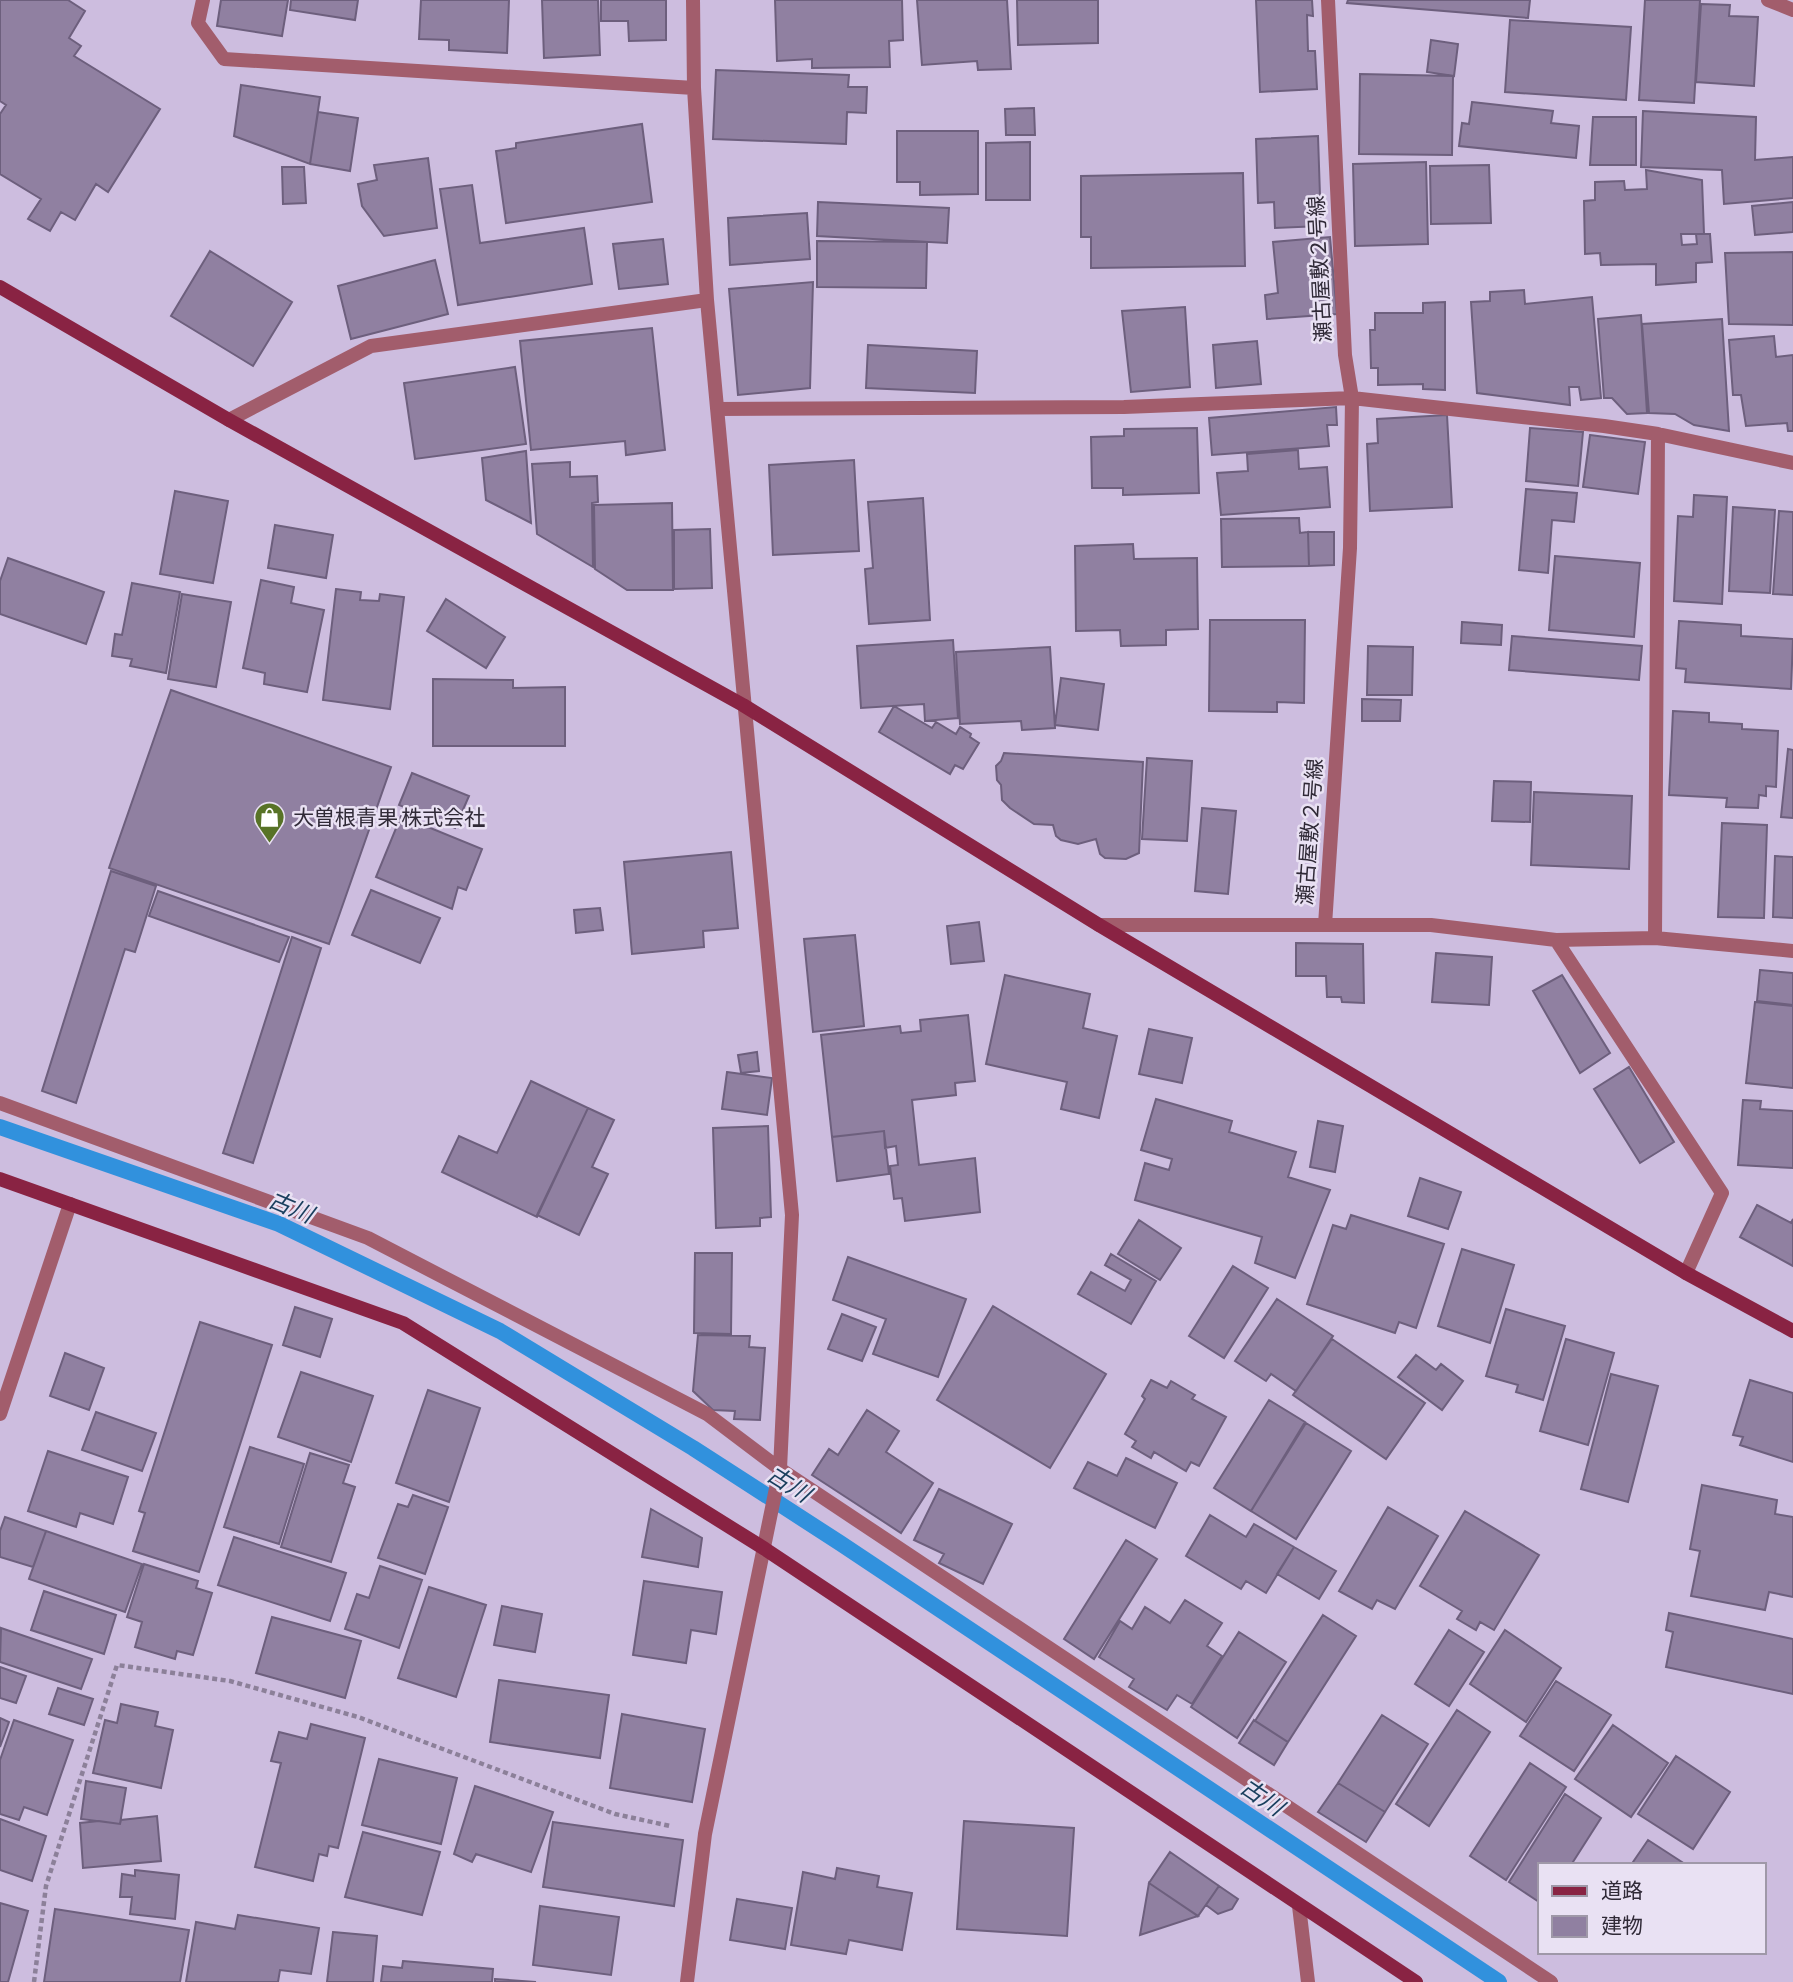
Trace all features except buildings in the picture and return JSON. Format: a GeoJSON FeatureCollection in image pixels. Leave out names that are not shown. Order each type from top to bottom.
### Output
{"type":"FeatureCollection","features":[{"type":"Feature","properties":{"kind":"street"},"geometry":{"type":"LineString","coordinates":[[203,0],[198,23],[224,59],[694,88]]}},
{"type":"Feature","properties":{"kind":"street"},"geometry":{"type":"LineString","coordinates":[[687,1982],[705,1834],[777,1484],[792,1215],[706,300],[694,88],[693,0]]}},
{"type":"Feature","properties":{"kind":"street","name":"瀬古屋敷２号線"},"geometry":{"type":"LineString","coordinates":[[1328,0],[1345,355],[1352,398],[1350,548],[1325,925],[1431,925],[1556,940],[1655,938],[1793,951]]}},
{"type":"Feature","properties":{"kind":"street"},"geometry":{"type":"LineString","coordinates":[[1768,0],[1793,10]]}},
{"type":"Feature","properties":{"kind":"street"},"geometry":{"type":"LineString","coordinates":[[0,287],[229,420],[743,705],[1099,925],[1686,1273],[1793,1331]]}},
{"type":"Feature","properties":{"kind":"street"},"geometry":{"type":"LineString","coordinates":[[229,420],[371,345],[706,300]]}},
{"type":"Feature","properties":{"kind":"street"},"geometry":{"type":"LineString","coordinates":[[717,409],[1124,407],[1352,398],[1604,426],[1658,434],[1793,463]]}},
{"type":"Feature","properties":{"kind":"street"},"geometry":{"type":"LineString","coordinates":[[1655,938],[1658,434]]}},
{"type":"Feature","properties":{"kind":"street"},"geometry":{"type":"LineString","coordinates":[[1099,925],[1325,925]]}},
{"type":"Feature","properties":{"kind":"street"},"geometry":{"type":"LineString","coordinates":[[1556,940],[1722,1193],[1686,1273]]}},
{"type":"Feature","properties":{"kind":"street"},"geometry":{"type":"LineString","coordinates":[[0,1103],[368,1238],[707,1414],[779,1469],[1551,1982]]}},
{"type":"Feature","properties":{"kind":"street"},"geometry":{"type":"LineString","coordinates":[[0,1179],[403,1323],[765,1549],[1416,1982]]}},
{"type":"Feature","properties":{"kind":"street"},"geometry":{"type":"LineString","coordinates":[[0,1414],[69,1204]]}},
{"type":"Feature","properties":{"kind":"street"},"geometry":{"type":"LineString","coordinates":[[1299,1906],[1308,1982]]}},
{"type":"Feature","properties":{"kind":"path"},"geometry":{"type":"LineString","coordinates":[[34,1982],[46,1886],[117,1665],[230,1681],[345,1714],[615,1814],[705,1834]]}},
{"type":"Feature","properties":{"kind":"waterway","name":"古川"},"geometry":{"type":"LineString","coordinates":[[0,1127],[279,1224],[500,1331],[693,1448],[840,1543],[1499,1982]]}},
{"type":"Feature","properties":{"kind":"place","name":"大曽根青果 株式会社"},"geometry":{"type":"Point","coordinates":[270,845]}}]}
